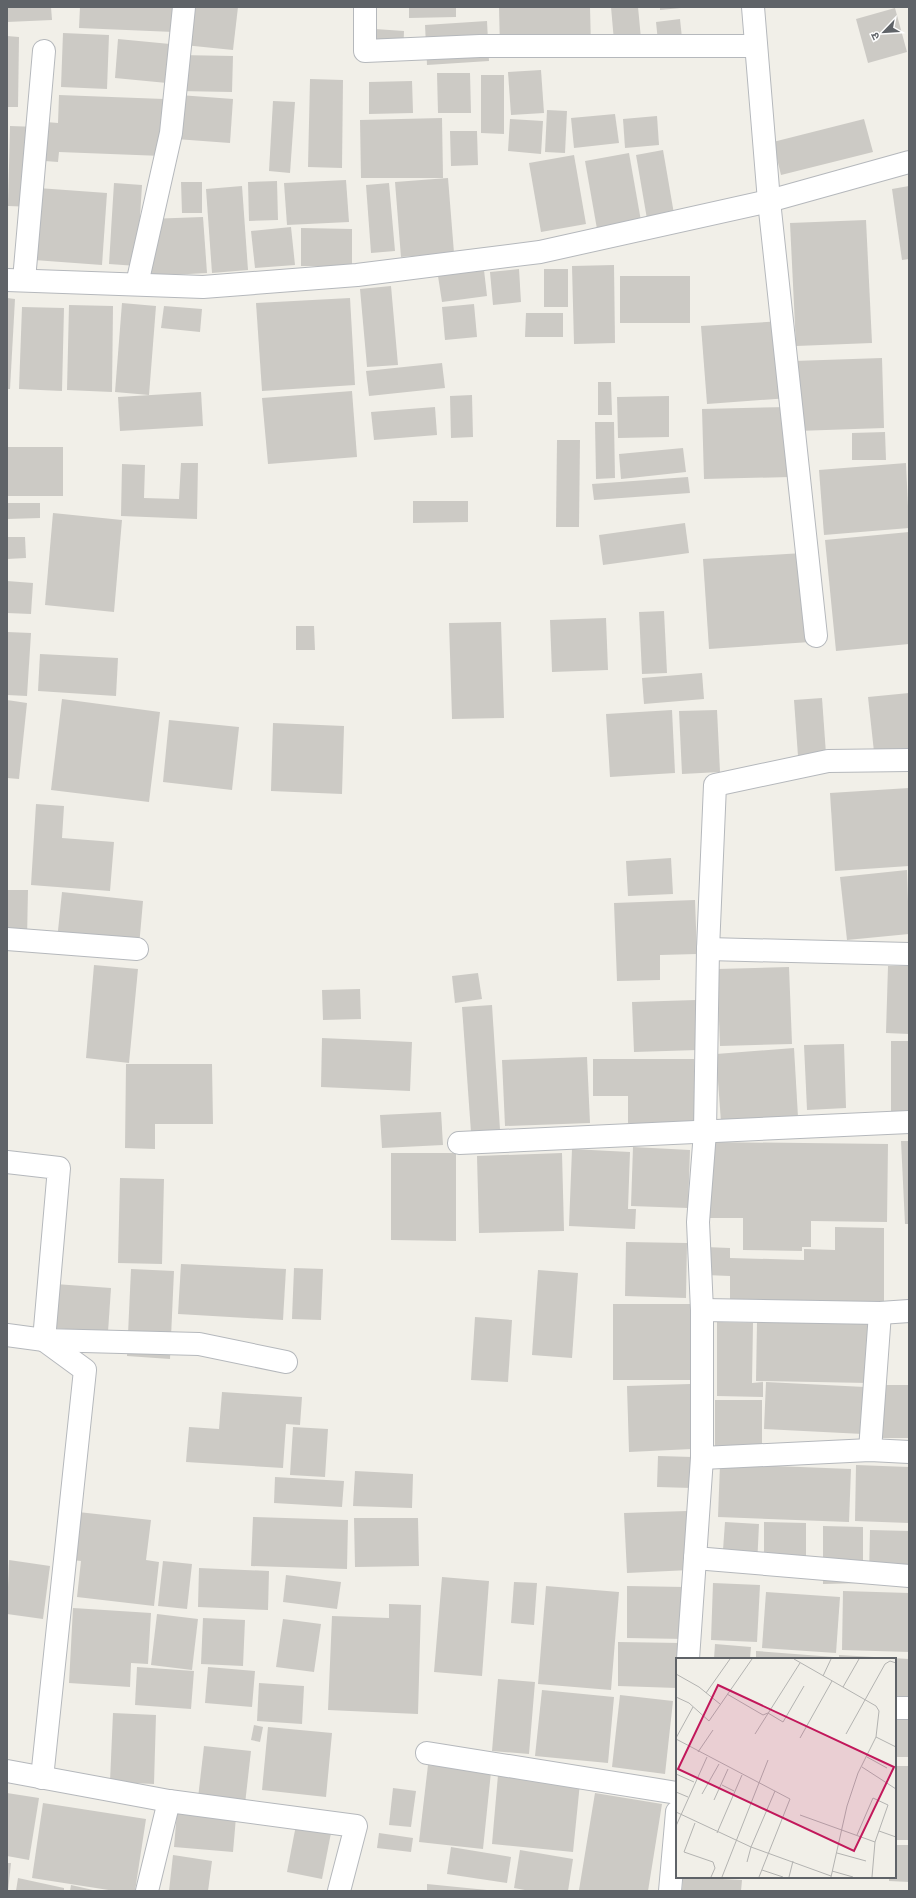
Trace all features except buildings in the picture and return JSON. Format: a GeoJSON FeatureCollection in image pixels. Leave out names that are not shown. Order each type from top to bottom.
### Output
{"type":"FeatureCollection","features":[{"type":"Feature","properties":{"kind":"street"},"geometry":{"type":"LineString","coordinates":[[137,284],[171,133],[184,7]]}},
{"type":"Feature","properties":{"kind":"street"},"geometry":{"type":"LineString","coordinates":[[366,7],[365,51],[480,46],[756,46]]}},
{"type":"Feature","properties":{"kind":"street"},"geometry":{"type":"LineString","coordinates":[[753,7],[769,201],[816,636]]}},
{"type":"Feature","properties":{"kind":"street"},"geometry":{"type":"LineString","coordinates":[[44,51],[15,280],[203,287],[357,275],[540,252],[769,201],[909,162]]}},
{"type":"Feature","properties":{"kind":"street"},"geometry":{"type":"LineString","coordinates":[[688,1658],[702,1458],[702,1310],[698,1222],[705,1132],[708,949],[715,785],[828,761],[909,760]]}},
{"type":"Feature","properties":{"kind":"street"},"geometry":{"type":"LineString","coordinates":[[7,939],[137,949]]}},
{"type":"Feature","properties":{"kind":"street"},"geometry":{"type":"LineString","coordinates":[[708,949],[909,954]]}},
{"type":"Feature","properties":{"kind":"street"},"geometry":{"type":"LineString","coordinates":[[459,1143],[909,1122]]}},
{"type":"Feature","properties":{"kind":"street"},"geometry":{"type":"LineString","coordinates":[[7,1162],[59,1168],[44,1340]]}},
{"type":"Feature","properties":{"kind":"street"},"geometry":{"type":"LineString","coordinates":[[702,1310],[880,1313],[909,1311]]}},
{"type":"Feature","properties":{"kind":"street"},"geometry":{"type":"LineString","coordinates":[[870,1450],[880,1313]]}},
{"type":"Feature","properties":{"kind":"street"},"geometry":{"type":"LineString","coordinates":[[7,1335],[44,1340],[199,1344],[286,1362]]}},
{"type":"Feature","properties":{"kind":"street"},"geometry":{"type":"LineString","coordinates":[[42,1778],[85,1370],[44,1340]]}},
{"type":"Feature","properties":{"kind":"street"},"geometry":{"type":"LineString","coordinates":[[702,1458],[870,1450],[909,1452]]}},
{"type":"Feature","properties":{"kind":"street"},"geometry":{"type":"LineString","coordinates":[[695,1558],[909,1576]]}},
{"type":"Feature","properties":{"kind":"street"},"geometry":{"type":"LineString","coordinates":[[896,1708],[909,1708]]}},
{"type":"Feature","properties":{"kind":"street"},"geometry":{"type":"LineString","coordinates":[[427,1753],[676,1793]]}},
{"type":"Feature","properties":{"kind":"street"},"geometry":{"type":"LineString","coordinates":[[7,1771],[169,1800],[356,1826],[339,1891]]}},
{"type":"Feature","properties":{"kind":"street"},"geometry":{"type":"LineString","coordinates":[[147,1891],[169,1800]]}},
{"type":"Feature","properties":{"kind":"street"},"geometry":{"type":"LineString","coordinates":[[670,1891],[676,1823]]}}]}
